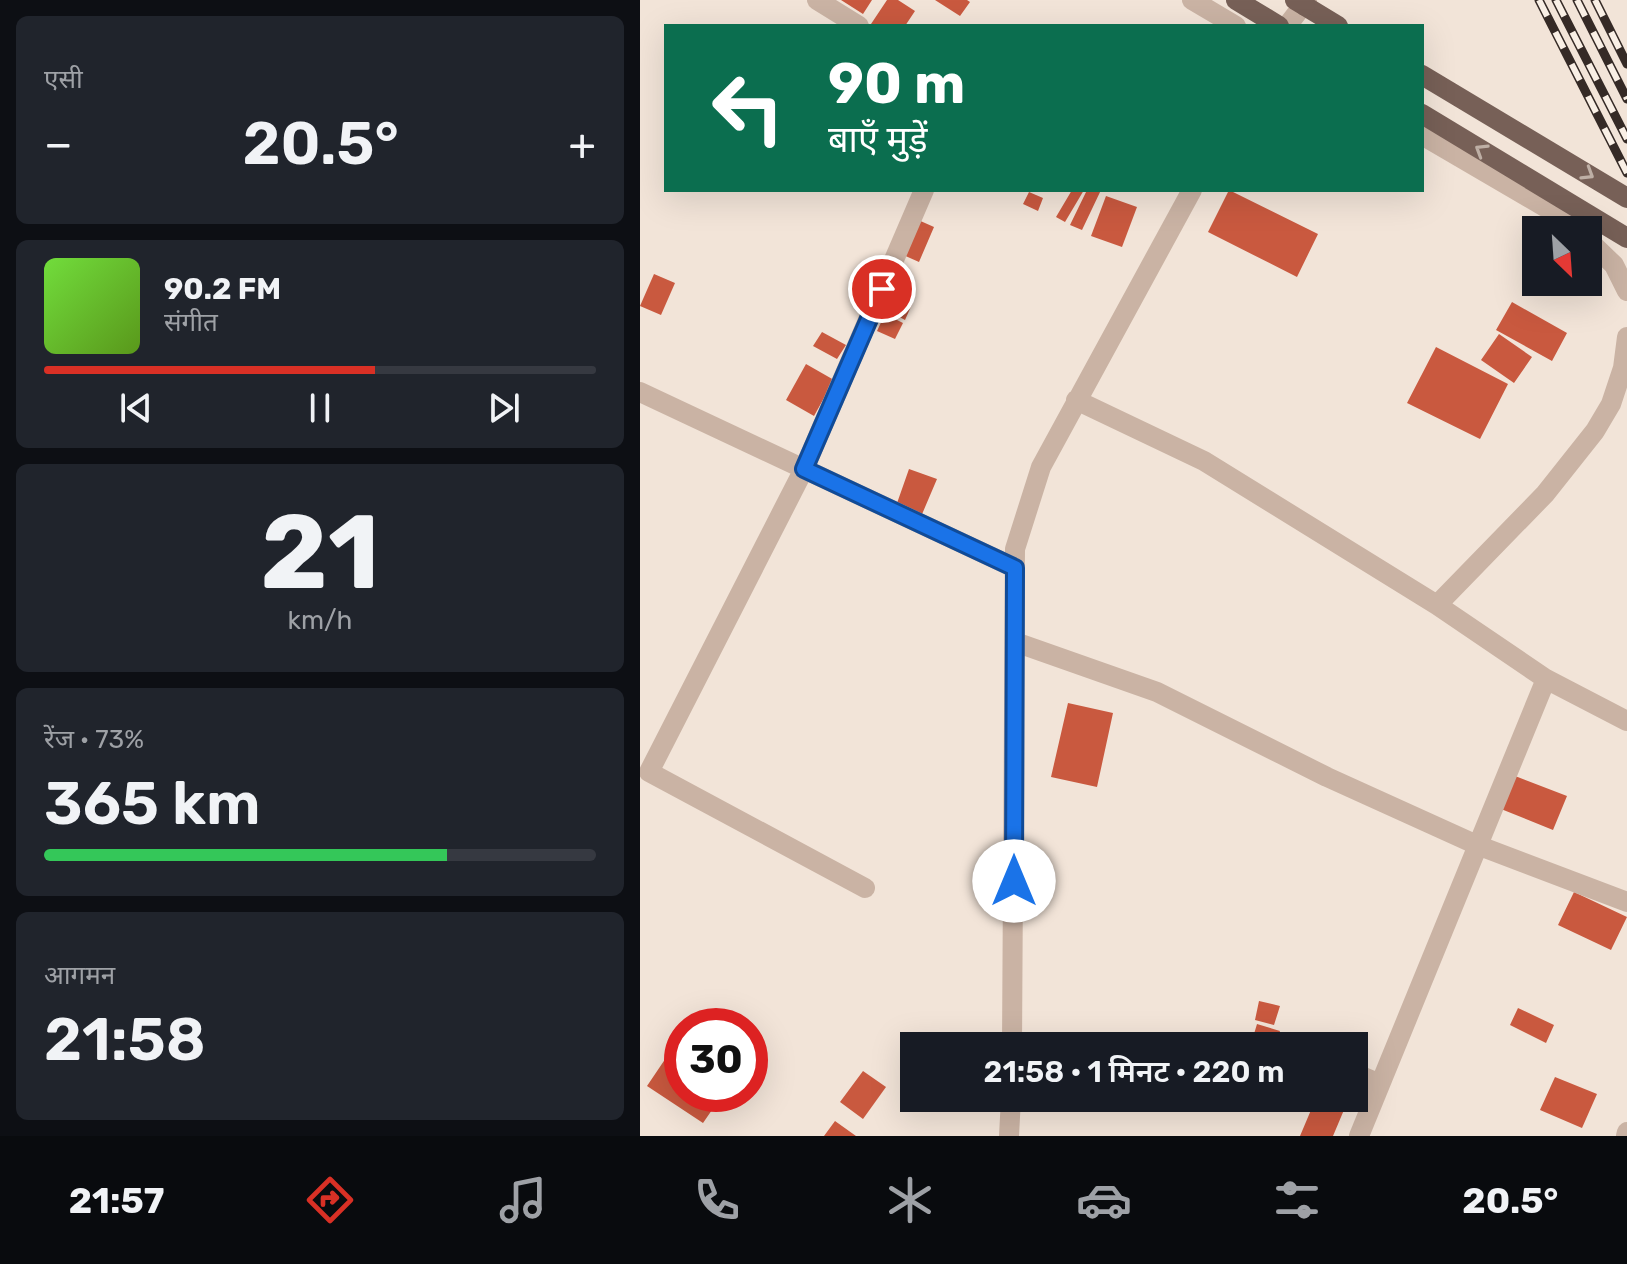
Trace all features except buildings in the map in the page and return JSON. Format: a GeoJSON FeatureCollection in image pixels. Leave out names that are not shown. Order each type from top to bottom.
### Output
{"type":"FeatureCollection","features":[{"type":"Feature","properties":{"kind":"main road"},"geometry":{"type":"LineString","coordinates":[[1236,0],[1276,24]]}},
{"type":"Feature","properties":{"kind":"main road"},"geometry":{"type":"LineString","coordinates":[[1295,0],[1335,24]]}},
{"type":"Feature","properties":{"kind":"main road"},"geometry":{"type":"LineString","coordinates":[[1424,76],[1627,198]]}},
{"type":"Feature","properties":{"kind":"main road"},"geometry":{"type":"LineString","coordinates":[[1424,115],[1627,238]]}},
{"type":"Feature","properties":{"kind":"street"},"geometry":{"type":"LineString","coordinates":[[817,0],[856,24]]}},
{"type":"Feature","properties":{"kind":"street"},"geometry":{"type":"LineString","coordinates":[[1192,0],[1233,24]]}},
{"type":"Feature","properties":{"kind":"street"},"geometry":{"type":"LineString","coordinates":[[1289,24],[1307,0]]}},
{"type":"Feature","properties":{"kind":"street"},"geometry":{"type":"LineString","coordinates":[[1424,136],[1560,216]]}},
{"type":"Feature","properties":{"kind":"street"},"geometry":{"type":"LineString","coordinates":[[865,888],[649,772],[804,469],[923,192]]}},
{"type":"Feature","properties":{"kind":"street"},"geometry":{"type":"LineString","coordinates":[[1012,1032],[1015,549],[1041,467],[1191,192]]}},
{"type":"Feature","properties":{"kind":"street"},"geometry":{"type":"LineString","coordinates":[[1602,253],[1614,265],[1627,291]]}},
{"type":"Feature","properties":{"kind":"street"},"geometry":{"type":"LineString","coordinates":[[1437,605],[1545,494],[1595,431],[1611,404],[1623,368],[1627,337]]}},
{"type":"Feature","properties":{"kind":"street"},"geometry":{"type":"LineString","coordinates":[[640,392],[1015,568]]}},
{"type":"Feature","properties":{"kind":"street"},"geometry":{"type":"LineString","coordinates":[[1076,400],[1204,461],[1437,605],[1546,679],[1627,721]]}},
{"type":"Feature","properties":{"kind":"street"},"geometry":{"type":"LineString","coordinates":[[1015,642],[1157,692],[1327,777],[1477,845],[1627,902]]}},
{"type":"Feature","properties":{"kind":"street"},"geometry":{"type":"LineString","coordinates":[[1359,1136],[1546,679]]}},
{"type":"Feature","properties":{"kind":"street"},"geometry":{"type":"LineString","coordinates":[[1368,1079],[1380,1084]]}},
{"type":"Feature","properties":{"kind":"street"},"geometry":{"type":"LineString","coordinates":[[1013,1112],[1015,1134]]}},
{"type":"Feature","properties":{"kind":"railway"},"geometry":{"type":"LineString","coordinates":[[1539,0],[1627,173]]}},
{"type":"Feature","properties":{"kind":"railway"},"geometry":{"type":"LineString","coordinates":[[1556,0],[1627,139]]}},
{"type":"Feature","properties":{"kind":"railway"},"geometry":{"type":"LineString","coordinates":[[1577,0],[1627,99]]}},
{"type":"Feature","properties":{"kind":"railway"},"geometry":{"type":"LineString","coordinates":[[1595,0],[1627,64]]}},
{"type":"Feature","properties":{"kind":"route"},"geometry":{"type":"LineString","coordinates":[[882,289],[804,469],[1015,568],[1014,881]]}}]}
